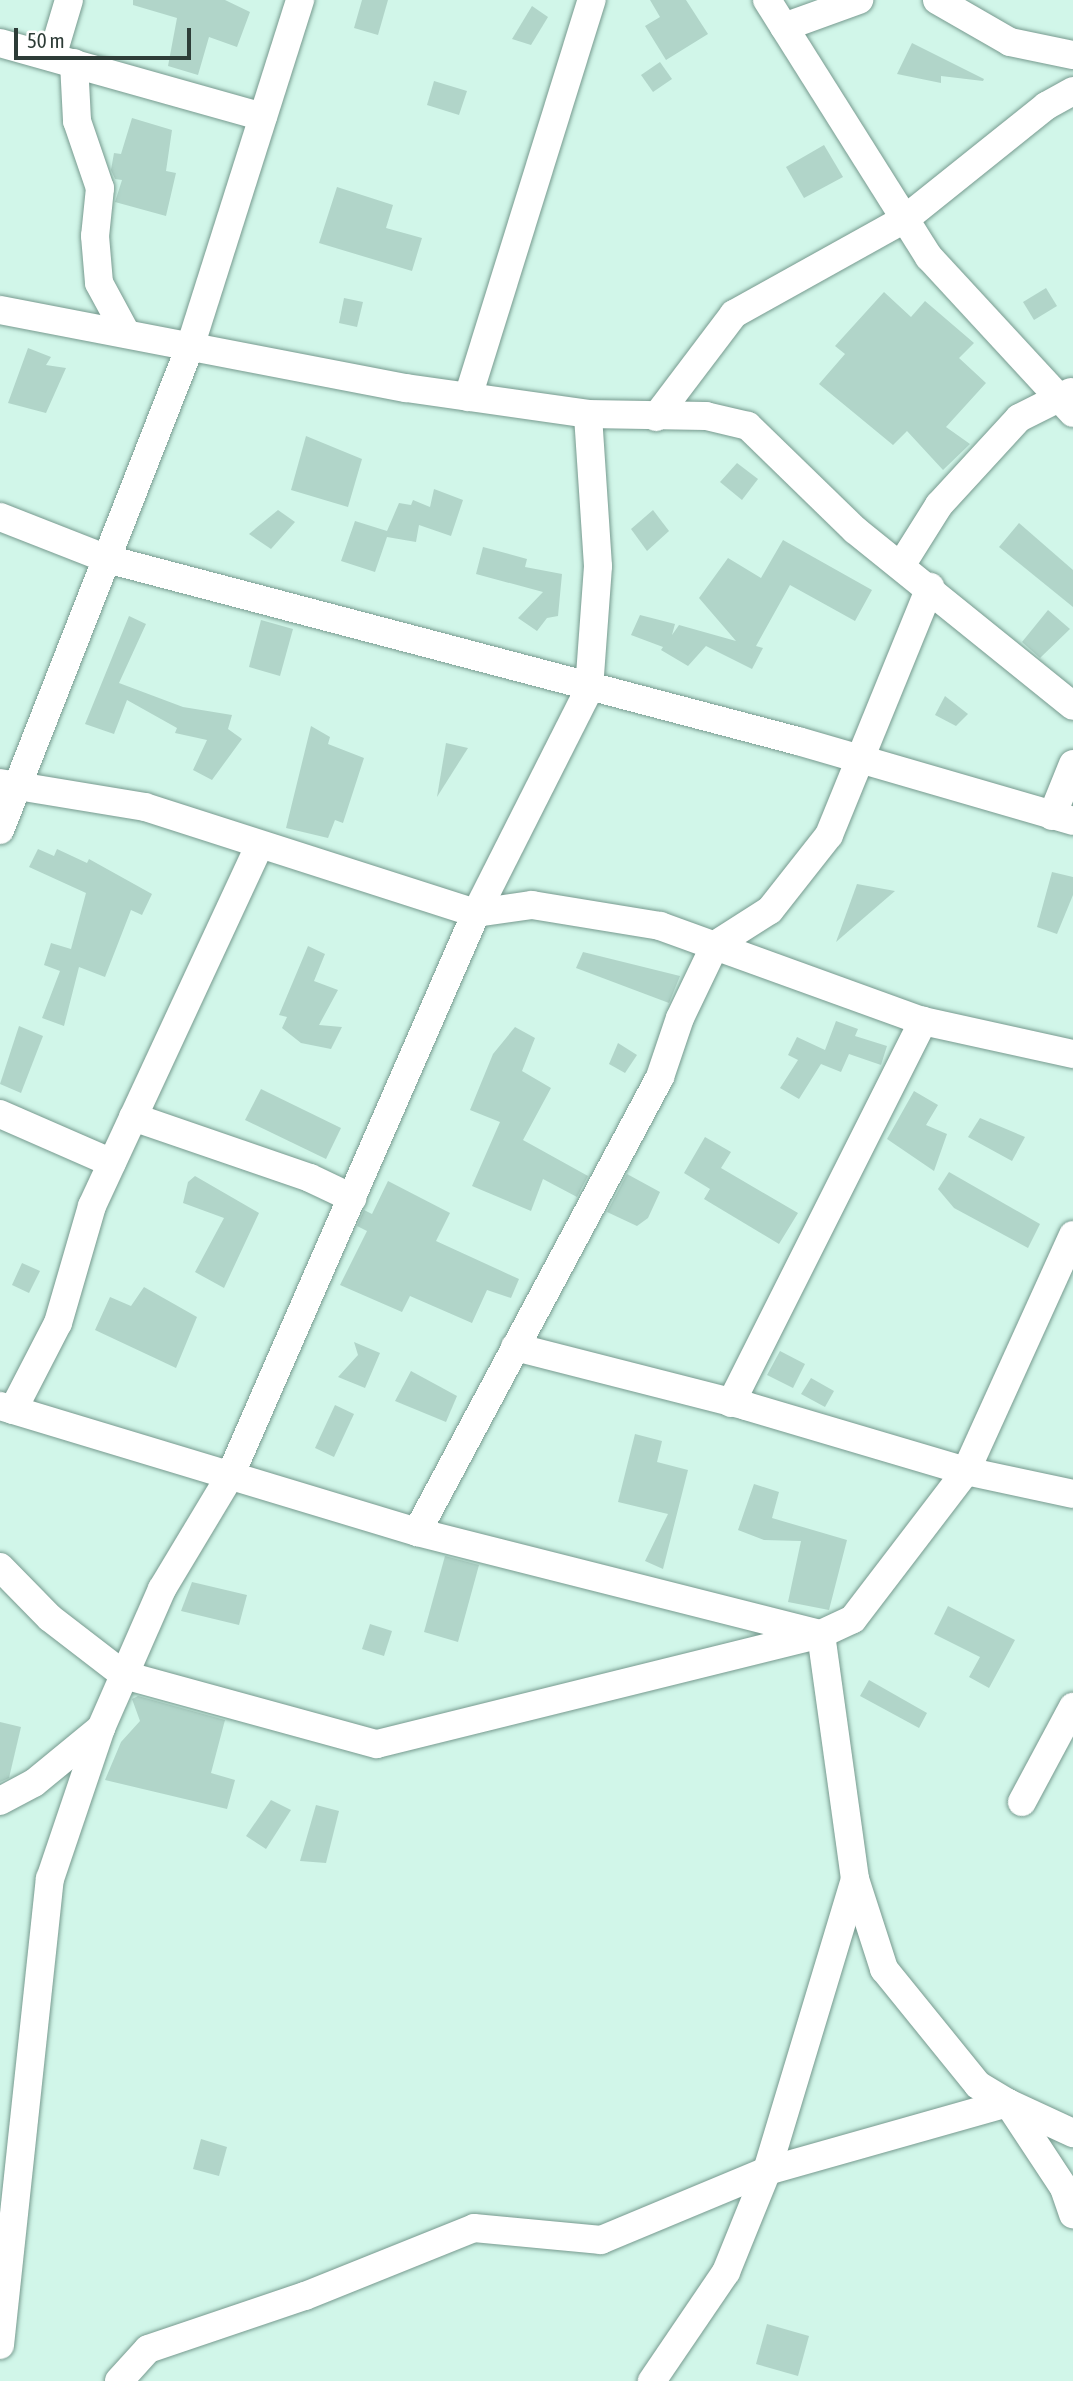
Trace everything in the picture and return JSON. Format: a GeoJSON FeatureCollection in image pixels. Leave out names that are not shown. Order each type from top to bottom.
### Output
{"type":"FeatureCollection","features":[{"type":"Feature","properties":{"kind":"street"},"geometry":{"type":"LineString","coordinates":[[69,0],[63,60],[77,121],[100,188],[95,236],[99,283],[126,333]]}},
{"type":"Feature","properties":{"kind":"street"},"geometry":{"type":"LineString","coordinates":[[0,830],[9,783],[107,559],[191,344],[300,0]]}},
{"type":"Feature","properties":{"kind":"street"},"geometry":{"type":"LineString","coordinates":[[468,397],[592,0]]}},
{"type":"Feature","properties":{"kind":"street"},"geometry":{"type":"LineString","coordinates":[[767,0],[929,257],[1068,401],[1019,418],[939,505],[902,564]]}},
{"type":"Feature","properties":{"kind":"street"},"geometry":{"type":"LineString","coordinates":[[784,27],[859,0]]}},
{"type":"Feature","properties":{"kind":"street"},"geometry":{"type":"LineString","coordinates":[[937,0],[1010,42],[1073,55]]}},
{"type":"Feature","properties":{"kind":"street"},"geometry":{"type":"LineString","coordinates":[[0,43],[263,117]]}},
{"type":"Feature","properties":{"kind":"street"},"geometry":{"type":"LineString","coordinates":[[656,417],[734,314],[905,219],[1046,106],[1073,91]]}},
{"type":"Feature","properties":{"kind":"street"},"geometry":{"type":"LineString","coordinates":[[0,310],[468,397],[588,414],[706,416],[748,426],[855,530],[902,564],[1073,706]]}},
{"type":"Feature","properties":{"kind":"street"},"geometry":{"type":"LineString","coordinates":[[0,2345],[50,1879],[101,1728],[162,1589],[230,1476],[476,913],[589,689],[598,566],[588,414]]}},
{"type":"Feature","properties":{"kind":"street"},"geometry":{"type":"LineString","coordinates":[[0,517],[107,559],[863,760],[1062,819],[1073,764]]}},
{"type":"Feature","properties":{"kind":"street"},"geometry":{"type":"LineString","coordinates":[[417,1532],[660,1076],[680,1018],[715,945],[770,910],[829,835],[863,760],[930,587]]}},
{"type":"Feature","properties":{"kind":"street"},"geometry":{"type":"LineString","coordinates":[[9,783],[145,807],[259,847],[476,913],[532,905],[660,926],[923,1021],[1073,1054]]}},
{"type":"Feature","properties":{"kind":"street"},"geometry":{"type":"LineString","coordinates":[[259,847],[92,1206],[58,1322],[7,1408],[417,1532],[821,1634]]}},
{"type":"Feature","properties":{"kind":"street"},"geometry":{"type":"LineString","coordinates":[[732,1403],[923,1021]]}},
{"type":"Feature","properties":{"kind":"street"},"geometry":{"type":"LineString","coordinates":[[0,1114],[112,1163]]}},
{"type":"Feature","properties":{"kind":"street"},"geometry":{"type":"LineString","coordinates":[[133,1117],[310,1178],[352,1198]]}},
{"type":"Feature","properties":{"kind":"street"},"geometry":{"type":"LineString","coordinates":[[0,1567],[50,1618],[124,1675],[377,1744],[821,1634],[853,1619],[966,1471],[1073,1236]]}},
{"type":"Feature","properties":{"kind":"street"},"geometry":{"type":"LineString","coordinates":[[515,1347],[732,1403],[966,1471],[1073,1494]]}},
{"type":"Feature","properties":{"kind":"street"},"geometry":{"type":"LineString","coordinates":[[821,1634],[855,1880],[884,1969],[978,2085],[1008,2103],[1073,2133]]}},
{"type":"Feature","properties":{"kind":"street"},"geometry":{"type":"LineString","coordinates":[[1022,1802],[1073,1707]]}},
{"type":"Feature","properties":{"kind":"street"},"geometry":{"type":"LineString","coordinates":[[0,1801],[34,1783],[101,1728]]}},
{"type":"Feature","properties":{"kind":"street"},"geometry":{"type":"LineString","coordinates":[[652,2381],[726,2272],[767,2171],[855,1880]]}},
{"type":"Feature","properties":{"kind":"street"},"geometry":{"type":"LineString","coordinates":[[119,2381],[148,2349],[305,2296],[474,2228],[601,2240],[767,2171],[1008,2103]]}},
{"type":"Feature","properties":{"kind":"street"},"geometry":{"type":"LineString","coordinates":[[1008,2103],[1064,2188],[1073,2214]]}},
{"type":"Feature","properties":{"kind":"building"},"geometry":{"type":"Polygon","coordinates":[[[133,0],[225,0],[250,12],[237,47],[209,37],[198,75],[168,66],[177,18],[133,5],[133,0]]]}},
{"type":"Feature","properties":{"kind":"building"},"geometry":{"type":"Polygon","coordinates":[[[362,0],[388,0],[378,35],[354,28],[362,0]]]}},
{"type":"Feature","properties":{"kind":"building"},"geometry":{"type":"Polygon","coordinates":[[[650,0],[686,0],[708,34],[666,60],[645,26],[660,17],[650,0]]]}},
{"type":"Feature","properties":{"kind":"building"},"geometry":{"type":"Polygon","coordinates":[[[532,6],[548,17],[531,45],[512,39],[532,6]]]}},
{"type":"Feature","properties":{"kind":"building"},"geometry":{"type":"Polygon","coordinates":[[[912,43],[984,79],[983,81],[941,76],[941,83],[897,74],[912,43]]]}},
{"type":"Feature","properties":{"kind":"building"},"geometry":{"type":"Polygon","coordinates":[[[660,62],[672,79],[653,92],[641,75],[660,62]]]}},
{"type":"Feature","properties":{"kind":"building"},"geometry":{"type":"Polygon","coordinates":[[[434,81],[467,91],[459,115],[427,105],[434,81]]]}},
{"type":"Feature","properties":{"kind":"building"},"geometry":{"type":"Polygon","coordinates":[[[132,118],[172,130],[166,171],[176,173],[166,216],[115,202],[122,180],[115,179],[111,170],[114,153],[121,154],[132,118]]]}},
{"type":"Feature","properties":{"kind":"building"},"geometry":{"type":"Polygon","coordinates":[[[824,145],[843,177],[804,198],[786,167],[824,145]]]}},
{"type":"Feature","properties":{"kind":"building"},"geometry":{"type":"Polygon","coordinates":[[[337,187],[393,205],[386,228],[422,238],[412,271],[319,243],[337,187]]]}},
{"type":"Feature","properties":{"kind":"building"},"geometry":{"type":"Polygon","coordinates":[[[1046,288],[1057,306],[1034,320],[1023,302],[1046,288]]]}},
{"type":"Feature","properties":{"kind":"building"},"geometry":{"type":"Polygon","coordinates":[[[884,292],[911,317],[925,301],[974,343],[959,358],[986,383],[946,427],[970,444],[943,470],[907,431],[893,445],[819,384],[845,354],[835,346],[884,292]]]}},
{"type":"Feature","properties":{"kind":"building"},"geometry":{"type":"Polygon","coordinates":[[[344,298],[363,302],[357,327],[339,323],[344,298]]]}},
{"type":"Feature","properties":{"kind":"building"},"geometry":{"type":"Polygon","coordinates":[[[28,348],[51,357],[46,365],[66,368],[46,413],[8,403],[28,348]]]}},
{"type":"Feature","properties":{"kind":"building"},"geometry":{"type":"Polygon","coordinates":[[[306,436],[362,459],[348,507],[291,490],[306,436]]]}},
{"type":"Feature","properties":{"kind":"building"},"geometry":{"type":"Polygon","coordinates":[[[737,463],[758,479],[742,500],[720,482],[737,463]]]}},
{"type":"Feature","properties":{"kind":"building"},"geometry":{"type":"Polygon","coordinates":[[[434,489],[463,500],[451,536],[419,525],[416,542],[387,537],[375,572],[341,561],[355,521],[387,531],[399,503],[411,505],[413,500],[430,507],[434,489]]]}},
{"type":"Feature","properties":{"kind":"building"},"geometry":{"type":"Polygon","coordinates":[[[278,510],[295,522],[271,549],[249,534],[278,510]]]}},
{"type":"Feature","properties":{"kind":"building"},"geometry":{"type":"Polygon","coordinates":[[[653,510],[669,531],[647,551],[631,529],[653,510]]]}},
{"type":"Feature","properties":{"kind":"building"},"geometry":{"type":"Polygon","coordinates":[[[1019,523],[1073,570],[1073,607],[999,547],[1019,523]]]}},
{"type":"Feature","properties":{"kind":"building"},"geometry":{"type":"Polygon","coordinates":[[[783,540],[872,590],[855,621],[790,585],[756,646],[763,648],[752,669],[706,646],[688,666],[661,650],[663,647],[631,635],[640,615],[675,624],[672,635],[679,625],[736,641],[699,598],[728,558],[761,578],[783,540]]]}},
{"type":"Feature","properties":{"kind":"building"},"geometry":{"type":"Polygon","coordinates":[[[483,547],[527,559],[525,567],[562,574],[558,616],[547,618],[537,631],[518,618],[543,592],[476,574],[483,547]]]}},
{"type":"Feature","properties":{"kind":"building"},"geometry":{"type":"Polygon","coordinates":[[[1048,610],[1070,629],[1040,658],[1022,642],[1048,610]]]}},
{"type":"Feature","properties":{"kind":"building"},"geometry":{"type":"Polygon","coordinates":[[[129,616],[146,624],[119,683],[183,707],[232,715],[228,729],[242,739],[212,780],[193,770],[207,740],[175,733],[177,728],[127,700],[114,734],[85,724],[129,616]]]}},
{"type":"Feature","properties":{"kind":"building"},"geometry":{"type":"Polygon","coordinates":[[[261,620],[293,629],[280,676],[249,667],[261,620]]]}},
{"type":"Feature","properties":{"kind":"building"},"geometry":{"type":"Polygon","coordinates":[[[945,696],[968,714],[956,726],[935,715],[945,696]]]}},
{"type":"Feature","properties":{"kind":"building"},"geometry":{"type":"Polygon","coordinates":[[[311,726],[330,737],[328,744],[364,758],[343,823],[335,820],[328,838],[286,828],[311,726]]]}},
{"type":"Feature","properties":{"kind":"building"},"geometry":{"type":"Polygon","coordinates":[[[446,743],[468,748],[437,797],[446,743]]]}},
{"type":"Feature","properties":{"kind":"building"},"geometry":{"type":"Polygon","coordinates":[[[38,849],[54,856],[57,849],[87,863],[89,859],[152,894],[142,915],[131,910],[105,977],[79,967],[64,1026],[42,1018],[60,971],[44,965],[51,943],[71,949],[86,893],[29,867],[38,849]]]}},
{"type":"Feature","properties":{"kind":"building"},"geometry":{"type":"Polygon","coordinates":[[[1052,872],[1073,877],[1073,895],[1057,934],[1037,927],[1052,872]]]}},
{"type":"Feature","properties":{"kind":"building"},"geometry":{"type":"Polygon","coordinates":[[[857,884],[895,891],[836,942],[857,884]]]}},
{"type":"Feature","properties":{"kind":"building"},"geometry":{"type":"Polygon","coordinates":[[[308,946],[325,954],[314,981],[338,990],[319,1025],[342,1027],[331,1049],[301,1043],[282,1028],[287,1017],[279,1015],[308,946]]]}},
{"type":"Feature","properties":{"kind":"building"},"geometry":{"type":"Polygon","coordinates":[[[583,952],[680,976],[669,1003],[576,968],[583,952]]]}},
{"type":"Feature","properties":{"kind":"building"},"geometry":{"type":"Polygon","coordinates":[[[836,1021],[858,1029],[855,1036],[887,1046],[881,1065],[849,1054],[841,1072],[821,1064],[799,1099],[780,1088],[798,1060],[788,1055],[797,1037],[825,1050],[836,1021]]]}},
{"type":"Feature","properties":{"kind":"building"},"geometry":{"type":"Polygon","coordinates":[[[19,1026],[43,1036],[21,1093],[0,1084],[19,1026]]]}},
{"type":"Feature","properties":{"kind":"building"},"geometry":{"type":"Polygon","coordinates":[[[515,1027],[535,1038],[522,1071],[551,1088],[523,1140],[588,1176],[577,1197],[543,1179],[531,1211],[472,1186],[500,1122],[470,1110],[493,1054],[515,1027]]]}},
{"type":"Feature","properties":{"kind":"building"},"geometry":{"type":"Polygon","coordinates":[[[618,1043],[637,1055],[625,1073],[609,1064],[618,1043]]]}},
{"type":"Feature","properties":{"kind":"building"},"geometry":{"type":"Polygon","coordinates":[[[261,1089],[341,1128],[326,1159],[245,1120],[261,1089]]]}},
{"type":"Feature","properties":{"kind":"building"},"geometry":{"type":"Polygon","coordinates":[[[914,1091],[938,1105],[926,1125],[947,1134],[934,1171],[887,1139],[914,1091]]]}},
{"type":"Feature","properties":{"kind":"building"},"geometry":{"type":"Polygon","coordinates":[[[980,1118],[1025,1137],[1012,1161],[968,1137],[980,1118]]]}},
{"type":"Feature","properties":{"kind":"building"},"geometry":{"type":"Polygon","coordinates":[[[705,1137],[731,1152],[721,1168],[798,1213],[779,1244],[704,1199],[710,1189],[684,1173],[705,1137]]]}},
{"type":"Feature","properties":{"kind":"building"},"geometry":{"type":"Polygon","coordinates":[[[949,1172],[1040,1224],[1028,1248],[954,1208],[938,1189],[949,1172]]]}},
{"type":"Feature","properties":{"kind":"building"},"geometry":{"type":"Polygon","coordinates":[[[627,1174],[660,1192],[648,1218],[637,1226],[607,1212],[627,1174]]]}},
{"type":"Feature","properties":{"kind":"building"},"geometry":{"type":"Polygon","coordinates":[[[195,1176],[259,1213],[224,1288],[195,1272],[224,1218],[183,1203],[188,1182],[195,1176]]]}},
{"type":"Feature","properties":{"kind":"building"},"geometry":{"type":"Polygon","coordinates":[[[388,1181],[450,1213],[436,1241],[519,1279],[511,1298],[487,1290],[472,1323],[410,1296],[402,1312],[340,1285],[367,1231],[357,1226],[364,1210],[372,1214],[388,1181]]]}},
{"type":"Feature","properties":{"kind":"building"},"geometry":{"type":"Polygon","coordinates":[[[22,1263],[40,1271],[29,1293],[12,1285],[22,1263]]]}},
{"type":"Feature","properties":{"kind":"building"},"geometry":{"type":"Polygon","coordinates":[[[144,1287],[197,1317],[176,1368],[95,1330],[110,1297],[131,1306],[144,1287]]]}},
{"type":"Feature","properties":{"kind":"building"},"geometry":{"type":"Polygon","coordinates":[[[354,1342],[380,1353],[365,1388],[338,1377],[358,1355],[354,1342]]]}},
{"type":"Feature","properties":{"kind":"building"},"geometry":{"type":"Polygon","coordinates":[[[780,1351],[805,1364],[793,1388],[767,1375],[780,1351]]]}},
{"type":"Feature","properties":{"kind":"building"},"geometry":{"type":"Polygon","coordinates":[[[411,1371],[457,1396],[446,1422],[395,1401],[411,1371]]]}},
{"type":"Feature","properties":{"kind":"building"},"geometry":{"type":"Polygon","coordinates":[[[811,1378],[834,1391],[825,1407],[801,1394],[811,1378]]]}},
{"type":"Feature","properties":{"kind":"building"},"geometry":{"type":"Polygon","coordinates":[[[335,1405],[354,1414],[334,1457],[315,1448],[335,1405]]]}},
{"type":"Feature","properties":{"kind":"building"},"geometry":{"type":"Polygon","coordinates":[[[635,1434],[662,1441],[657,1462],[688,1470],[663,1569],[645,1561],[668,1514],[618,1502],[635,1434]]]}},
{"type":"Feature","properties":{"kind":"building"},"geometry":{"type":"Polygon","coordinates":[[[754,1484],[779,1492],[772,1518],[847,1540],[829,1610],[788,1602],[801,1541],[764,1540],[738,1530],[754,1484]]]}},
{"type":"Feature","properties":{"kind":"building"},"geometry":{"type":"Polygon","coordinates":[[[445,1556],[479,1565],[458,1642],[424,1632],[445,1556]]]}},
{"type":"Feature","properties":{"kind":"building"},"geometry":{"type":"Polygon","coordinates":[[[192,1582],[247,1595],[239,1625],[181,1611],[192,1582]]]}},
{"type":"Feature","properties":{"kind":"building"},"geometry":{"type":"Polygon","coordinates":[[[948,1606],[1015,1640],[989,1688],[969,1677],[980,1657],[934,1634],[948,1606]]]}},
{"type":"Feature","properties":{"kind":"building"},"geometry":{"type":"Polygon","coordinates":[[[370,1624],[392,1631],[384,1656],[362,1649],[370,1624]]]}},
{"type":"Feature","properties":{"kind":"building"},"geometry":{"type":"Polygon","coordinates":[[[869,1680],[927,1713],[919,1728],[860,1696],[869,1680]]]}},
{"type":"Feature","properties":{"kind":"building"},"geometry":{"type":"Polygon","coordinates":[[[138,1696],[225,1720],[211,1773],[235,1780],[227,1809],[105,1780],[121,1742],[140,1721],[132,1699],[138,1696]]]}},
{"type":"Feature","properties":{"kind":"building"},"geometry":{"type":"Polygon","coordinates":[[[0,1722],[21,1727],[9,1778],[0,1782],[0,1722]]]}},
{"type":"Feature","properties":{"kind":"building"},"geometry":{"type":"Polygon","coordinates":[[[271,1800],[291,1810],[266,1849],[246,1836],[271,1800]]]}},
{"type":"Feature","properties":{"kind":"building"},"geometry":{"type":"Polygon","coordinates":[[[316,1805],[339,1811],[326,1863],[300,1861],[316,1805]]]}},
{"type":"Feature","properties":{"kind":"building"},"geometry":{"type":"Polygon","coordinates":[[[201,2139],[227,2147],[219,2176],[193,2169],[201,2139]]]}},
{"type":"Feature","properties":{"kind":"building"},"geometry":{"type":"Polygon","coordinates":[[[767,2324],[809,2336],[798,2376],[756,2364],[767,2324]]]}}]}
